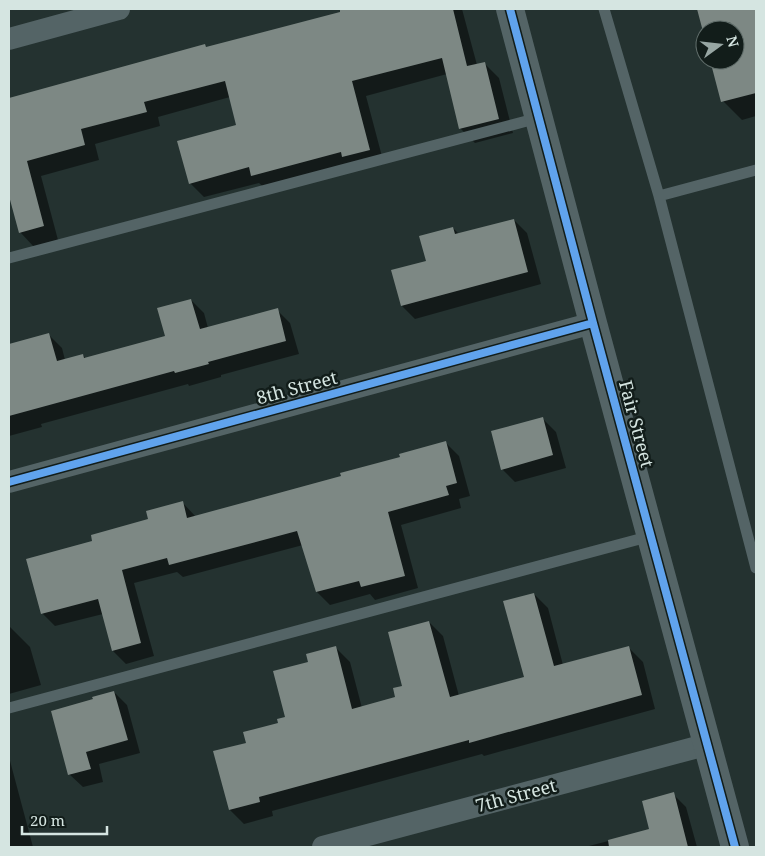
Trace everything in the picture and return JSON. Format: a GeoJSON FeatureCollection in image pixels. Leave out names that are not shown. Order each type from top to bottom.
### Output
{"type":"FeatureCollection","features":[{"type":"Feature","properties":{"kind":"street"},"geometry":{"type":"LineString","coordinates":[[9,38],[119,9]]}},
{"type":"Feature","properties":{"kind":"street","name":"Fair Street"},"geometry":{"type":"LineString","coordinates":[[510,9],[593,323],[736,847]]}},
{"type":"Feature","properties":{"kind":"street","name":"8th Street"},"geometry":{"type":"LineString","coordinates":[[9,482],[593,323]]}},
{"type":"Feature","properties":{"kind":"street","name":"7th Street"},"geometry":{"type":"LineString","coordinates":[[323,847],[709,744]]}},
{"type":"Feature","properties":{"kind":"lane"},"geometry":{"type":"LineString","coordinates":[[604,9],[659,196],[756,568]]}},
{"type":"Feature","properties":{"kind":"lane"},"geometry":{"type":"LineString","coordinates":[[9,258],[538,118]]}},
{"type":"Feature","properties":{"kind":"lane"},"geometry":{"type":"LineString","coordinates":[[659,196],[756,170]]}},
{"type":"Feature","properties":{"kind":"lane"},"geometry":{"type":"LineString","coordinates":[[9,708],[651,536]]}},
{"type":"Feature","properties":{"kind":"building"},"geometry":{"type":"Polygon","coordinates":[[[340,9],[453,9],[467,66],[485,62],[499,119],[459,129],[442,58],[352,81],[370,150],[342,157],[341,152],[251,176],[249,167],[189,184],[177,141],[236,125],[225,81],[144,102],[147,112],[81,129],[85,145],[27,161],[44,226],[19,233],[9,196],[9,98],[205,44],[206,47],[340,12],[340,9]]]}},
{"type":"Feature","properties":{"kind":"building"},"geometry":{"type":"Polygon","coordinates":[[[697,9],[756,9],[756,93],[721,102],[713,70],[745,70],[745,20],[700,20],[697,9]]]}},
{"type":"Feature","properties":{"kind":"building"},"geometry":{"type":"Polygon","coordinates":[[[514,219],[528,272],[401,306],[391,270],[426,261],[419,236],[453,227],[455,234],[514,219]]]}},
{"type":"Feature","properties":{"kind":"building"},"geometry":{"type":"Polygon","coordinates":[[[191,299],[200,329],[278,308],[286,341],[208,362],[209,364],[175,373],[174,371],[9,416],[9,344],[49,333],[57,361],[83,354],[84,358],[165,336],[157,308],[191,299]]]}},
{"type":"Feature","properties":{"kind":"building"},"geometry":{"type":"Polygon","coordinates":[[[543,417],[553,455],[501,470],[491,431],[543,417]]]}},
{"type":"Feature","properties":{"kind":"building"},"geometry":{"type":"Polygon","coordinates":[[[446,441],[457,483],[446,486],[449,495],[388,512],[405,576],[361,587],[359,581],[316,592],[297,531],[169,565],[167,558],[122,570],[141,643],[112,651],[98,599],[41,614],[26,559],[92,541],[91,535],[148,519],[146,511],[183,501],[187,518],[341,476],[340,473],[400,457],[399,454],[446,441]]]}},
{"type":"Feature","properties":{"kind":"building"},"geometry":{"type":"Polygon","coordinates":[[[534,593],[554,666],[629,646],[642,695],[469,743],[469,740],[259,797],[260,802],[229,810],[213,751],[246,743],[243,732],[278,723],[277,719],[285,717],[273,671],[308,662],[306,654],[336,646],[352,709],[395,697],[393,688],[402,686],[388,632],[429,621],[450,697],[524,677],[503,601],[534,593]]]}},
{"type":"Feature","properties":{"kind":"building"},"geometry":{"type":"Polygon","coordinates":[[[114,691],[128,740],[86,752],[91,769],[68,775],[51,711],[114,691]]]}},
{"type":"Feature","properties":{"kind":"building"},"geometry":{"type":"Polygon","coordinates":[[[674,792],[688,847],[609,847],[608,840],[649,829],[642,801],[674,792]]]}},
{"type":"Feature","properties":{"kind":"cycle path"},"geometry":{"type":"LineString","coordinates":[[510,9],[735,847]]}},
{"type":"Feature","properties":{"kind":"cycle path"},"geometry":{"type":"LineString","coordinates":[[9,482],[593,323]]}}]}
